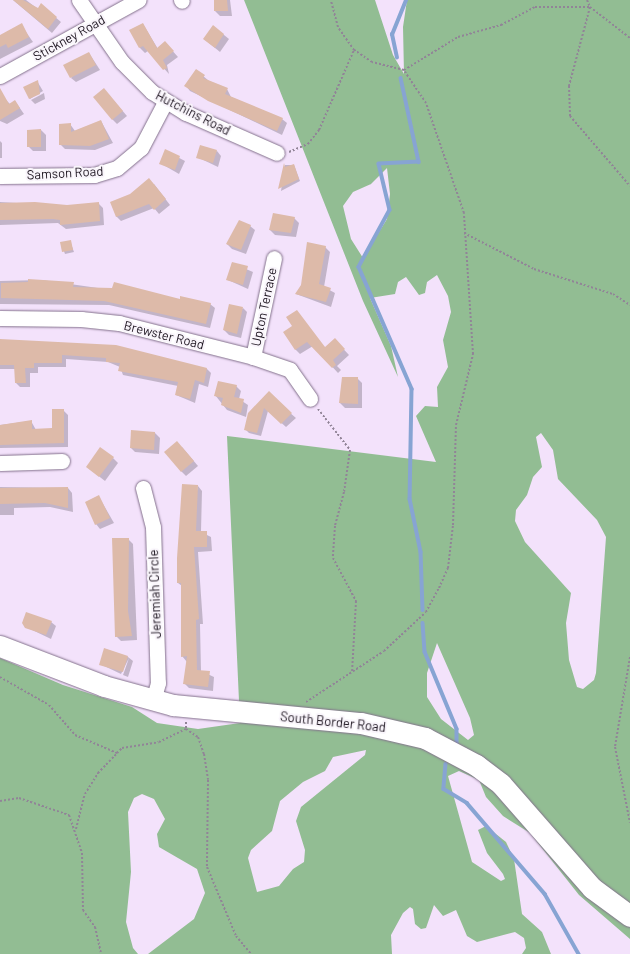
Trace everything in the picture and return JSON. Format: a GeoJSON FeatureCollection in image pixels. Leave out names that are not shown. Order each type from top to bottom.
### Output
{"type":"FeatureCollection","features":[{"type":"Feature","properties":{"kind":"main road","name":"South Border Road"},"geometry":{"type":"LineString","coordinates":[[0,646],[153,700],[188,707],[387,727],[425,738],[457,754],[505,789],[592,888],[630,916]]}},
{"type":"Feature","properties":{"kind":"street","name":"Hutchins Road"},"geometry":{"type":"LineString","coordinates":[[79,0],[97,22],[122,62],[165,102],[277,153]]}},
{"type":"Feature","properties":{"kind":"street","name":"Stickney Road"},"geometry":{"type":"LineString","coordinates":[[0,76],[138,0]]}},
{"type":"Feature","properties":{"kind":"street","name":"Samson Road"},"geometry":{"type":"LineString","coordinates":[[0,176],[94,175],[117,168],[141,148],[165,102]]}},
{"type":"Feature","properties":{"kind":"street","name":"Upton Terrace"},"geometry":{"type":"LineString","coordinates":[[253,357],[274,258]]}},
{"type":"Feature","properties":{"kind":"street","name":"Brewster Road"},"geometry":{"type":"LineString","coordinates":[[0,318],[81,319],[119,323],[253,357],[290,370],[310,399]]}},
{"type":"Feature","properties":{"kind":"street"},"geometry":{"type":"LineString","coordinates":[[0,463],[62,461]]}},
{"type":"Feature","properties":{"kind":"street","name":"Jeremiah Circle"},"geometry":{"type":"LineString","coordinates":[[143,488],[153,527],[158,683],[153,700]]}},
{"type":"Feature","properties":{"kind":"path"},"geometry":{"type":"LineString","coordinates":[[298,718],[302,706],[311,696],[384,651],[426,612],[448,568],[454,525],[456,425],[473,354],[464,233],[464,214],[426,103],[404,70],[372,62],[354,50],[338,27],[331,0]]}},
{"type":"Feature","properties":{"kind":"path"},"geometry":{"type":"LineString","coordinates":[[588,0],[590,7],[569,86],[570,116],[630,186]]}},
{"type":"Feature","properties":{"kind":"path"},"geometry":{"type":"LineString","coordinates":[[404,70],[458,37],[501,25],[535,7],[590,7],[630,38]]}},
{"type":"Feature","properties":{"kind":"path"},"geometry":{"type":"LineString","coordinates":[[277,153],[298,150],[319,130],[354,50]]}},
{"type":"Feature","properties":{"kind":"path"},"geometry":{"type":"LineString","coordinates":[[464,233],[534,269],[613,294],[630,305]]}},
{"type":"Feature","properties":{"kind":"path"},"geometry":{"type":"LineString","coordinates":[[310,399],[350,450],[344,492],[335,526],[333,558],[356,601],[352,672]]}},
{"type":"Feature","properties":{"kind":"path"},"geometry":{"type":"LineString","coordinates":[[630,657],[615,747],[630,823]]}},
{"type":"Feature","properties":{"kind":"path"},"geometry":{"type":"LineString","coordinates":[[0,677],[49,705],[75,735],[116,753]]}},
{"type":"Feature","properties":{"kind":"path"},"geometry":{"type":"LineString","coordinates":[[186,729],[188,707]]}},
{"type":"Feature","properties":{"kind":"path"},"geometry":{"type":"LineString","coordinates":[[76,830],[85,794],[98,773],[116,753],[122,748],[159,742],[186,729]]}},
{"type":"Feature","properties":{"kind":"path"},"geometry":{"type":"LineString","coordinates":[[186,729],[198,737],[204,754],[208,780],[207,867],[236,936],[251,954]]}},
{"type":"Feature","properties":{"kind":"path"},"geometry":{"type":"LineString","coordinates":[[0,801],[19,798],[69,815],[76,830],[82,853],[82,910],[95,927],[100,954]]}},
{"type":"Feature","properties":{"kind":"green space"},"geometry":{"type":"Polygon","coordinates":[[[244,0],[375,0],[393,55],[404,74],[403,27],[407,0],[630,0],[630,939],[579,895],[530,833],[503,816],[486,797],[479,780],[459,771],[448,776],[472,862],[501,881],[505,879],[503,874],[487,853],[478,830],[486,826],[506,842],[514,859],[522,914],[542,932],[551,954],[522,954],[526,948],[524,938],[515,932],[477,942],[467,936],[456,910],[443,916],[434,905],[426,928],[421,929],[415,924],[413,909],[410,907],[403,913],[391,935],[392,954],[148,954],[194,919],[205,893],[197,869],[159,847],[157,834],[165,819],[154,799],[142,794],[134,798],[128,812],[131,872],[126,922],[133,948],[138,954],[0,954],[0,658],[63,685],[132,707],[157,723],[198,729],[240,723],[227,436],[436,462],[416,416],[425,406],[438,407],[437,387],[448,367],[443,340],[451,312],[448,296],[437,275],[427,282],[425,293],[419,295],[406,277],[398,282],[395,294],[370,298],[391,346],[398,377],[363,301],[244,0]],[[387,168],[371,184],[353,192],[343,206],[351,239],[363,258],[387,219],[390,194],[387,168]],[[541,433],[536,437],[542,467],[533,477],[527,495],[516,510],[515,521],[525,542],[571,593],[566,623],[569,660],[577,687],[583,689],[594,680],[596,673],[606,537],[597,520],[558,479],[553,450],[541,433]],[[437,643],[427,673],[427,697],[441,719],[468,740],[474,735],[470,718],[437,643]],[[366,750],[333,757],[325,771],[303,782],[280,801],[272,831],[251,850],[248,858],[257,892],[279,886],[293,869],[304,862],[305,850],[296,821],[301,807],[365,755],[366,750]]]}},
{"type":"Feature","properties":{"kind":"building"},"geometry":{"type":"Polygon","coordinates":[[[13,0],[23,0],[38,8],[41,3],[57,17],[48,29],[13,0]]]}},
{"type":"Feature","properties":{"kind":"building"},"geometry":{"type":"Polygon","coordinates":[[[214,0],[227,0],[228,11],[214,11],[214,0]]]}},
{"type":"Feature","properties":{"kind":"building"},"geometry":{"type":"Polygon","coordinates":[[[22,23],[29,37],[8,48],[6,44],[0,47],[0,35],[22,23]]]}},
{"type":"Feature","properties":{"kind":"building"},"geometry":{"type":"Polygon","coordinates":[[[143,23],[157,48],[165,41],[174,51],[163,60],[167,68],[163,70],[143,46],[139,48],[129,30],[143,23]]]}},
{"type":"Feature","properties":{"kind":"building"},"geometry":{"type":"Polygon","coordinates":[[[213,25],[224,34],[215,48],[203,39],[213,25]]]}},
{"type":"Feature","properties":{"kind":"building"},"geometry":{"type":"Polygon","coordinates":[[[89,52],[96,65],[70,78],[63,65],[89,52]]]}},
{"type":"Feature","properties":{"kind":"building"},"geometry":{"type":"Polygon","coordinates":[[[196,69],[205,75],[203,78],[228,88],[225,94],[283,118],[277,131],[208,101],[184,86],[196,69]]]}},
{"type":"Feature","properties":{"kind":"building"},"geometry":{"type":"Polygon","coordinates":[[[38,80],[40,94],[29,99],[23,87],[38,80]]]}},
{"type":"Feature","properties":{"kind":"building"},"geometry":{"type":"Polygon","coordinates":[[[0,88],[9,104],[15,100],[20,108],[0,120],[0,88]]]}},
{"type":"Feature","properties":{"kind":"building"},"geometry":{"type":"Polygon","coordinates":[[[104,88],[123,111],[112,120],[93,97],[104,88]]]}},
{"type":"Feature","properties":{"kind":"building"},"geometry":{"type":"Polygon","coordinates":[[[101,120],[109,139],[90,146],[59,145],[59,124],[71,123],[71,132],[101,120]]]}},
{"type":"Feature","properties":{"kind":"building"},"geometry":{"type":"Polygon","coordinates":[[[41,129],[41,147],[27,147],[27,130],[41,129]]]}},
{"type":"Feature","properties":{"kind":"building"},"geometry":{"type":"Polygon","coordinates":[[[200,145],[217,150],[213,163],[196,158],[200,145]]]}},
{"type":"Feature","properties":{"kind":"building"},"geometry":{"type":"Polygon","coordinates":[[[165,149],[180,156],[175,170],[159,164],[165,149]]]}},
{"type":"Feature","properties":{"kind":"building"},"geometry":{"type":"Polygon","coordinates":[[[284,163],[285,167],[294,164],[299,179],[278,189],[284,163]]]}},
{"type":"Feature","properties":{"kind":"building"},"geometry":{"type":"Polygon","coordinates":[[[149,178],[166,199],[154,210],[149,204],[116,217],[110,202],[130,194],[149,178]]]}},
{"type":"Feature","properties":{"kind":"building"},"geometry":{"type":"Polygon","coordinates":[[[35,202],[67,205],[99,202],[100,221],[60,225],[60,220],[53,219],[0,220],[0,203],[35,202]]]}},
{"type":"Feature","properties":{"kind":"building"},"geometry":{"type":"Polygon","coordinates":[[[273,213],[295,217],[291,233],[269,230],[273,213]]]}},
{"type":"Feature","properties":{"kind":"building"},"geometry":{"type":"Polygon","coordinates":[[[239,220],[251,225],[241,250],[226,244],[239,220]]]}},
{"type":"Feature","properties":{"kind":"building"},"geometry":{"type":"Polygon","coordinates":[[[71,240],[73,250],[62,252],[60,242],[71,240]]]}},
{"type":"Feature","properties":{"kind":"building"},"geometry":{"type":"Polygon","coordinates":[[[307,242],[326,246],[319,284],[331,288],[326,302],[295,294],[301,285],[307,242]]]}},
{"type":"Feature","properties":{"kind":"building"},"geometry":{"type":"Polygon","coordinates":[[[232,262],[248,266],[243,285],[226,280],[232,262]]]}},
{"type":"Feature","properties":{"kind":"building"},"geometry":{"type":"Polygon","coordinates":[[[28,279],[74,282],[73,287],[112,288],[114,282],[180,299],[180,296],[211,303],[206,324],[104,301],[1,298],[1,283],[28,282],[28,279]]]}},
{"type":"Feature","properties":{"kind":"building"},"geometry":{"type":"Polygon","coordinates":[[[229,304],[243,307],[237,334],[223,330],[229,304]]]}},
{"type":"Feature","properties":{"kind":"building"},"geometry":{"type":"Polygon","coordinates":[[[297,310],[325,347],[335,338],[345,349],[333,360],[336,365],[332,368],[307,342],[295,350],[283,332],[292,326],[286,317],[297,310]]]}},
{"type":"Feature","properties":{"kind":"building"},"geometry":{"type":"Polygon","coordinates":[[[0,339],[116,345],[207,368],[204,383],[195,380],[190,399],[175,395],[178,382],[118,371],[120,363],[106,362],[106,358],[62,355],[62,363],[34,363],[34,368],[25,368],[26,383],[15,383],[14,365],[0,365],[0,339]]]}},
{"type":"Feature","properties":{"kind":"building"},"geometry":{"type":"Polygon","coordinates":[[[342,377],[358,377],[358,404],[339,403],[342,377]]]}},
{"type":"Feature","properties":{"kind":"building"},"geometry":{"type":"Polygon","coordinates":[[[218,381],[237,385],[234,397],[244,399],[241,413],[221,405],[223,398],[214,396],[218,381]]]}},
{"type":"Feature","properties":{"kind":"building"},"geometry":{"type":"Polygon","coordinates":[[[269,391],[292,413],[281,424],[264,408],[257,433],[244,430],[248,413],[269,391]]]}},
{"type":"Feature","properties":{"kind":"building"},"geometry":{"type":"Polygon","coordinates":[[[52,409],[64,409],[64,443],[0,445],[0,425],[32,420],[32,429],[52,428],[52,409]]]}},
{"type":"Feature","properties":{"kind":"building"},"geometry":{"type":"Polygon","coordinates":[[[131,430],[155,432],[154,450],[130,448],[131,430]]]}},
{"type":"Feature","properties":{"kind":"building"},"geometry":{"type":"Polygon","coordinates":[[[177,441],[194,461],[181,472],[164,452],[177,441]]]}},
{"type":"Feature","properties":{"kind":"building"},"geometry":{"type":"Polygon","coordinates":[[[100,447],[114,457],[99,477],[86,467],[100,447]]]}},
{"type":"Feature","properties":{"kind":"building"},"geometry":{"type":"Polygon","coordinates":[[[182,484],[198,485],[196,531],[207,531],[207,547],[194,547],[199,619],[196,620],[197,670],[210,671],[208,687],[183,684],[187,656],[181,657],[181,583],[177,583],[177,558],[182,484]]]}},
{"type":"Feature","properties":{"kind":"building"},"geometry":{"type":"Polygon","coordinates":[[[68,487],[68,508],[45,503],[0,504],[0,488],[68,487]]]}},
{"type":"Feature","properties":{"kind":"building"},"geometry":{"type":"Polygon","coordinates":[[[99,495],[110,518],[95,525],[85,502],[99,495]]]}},
{"type":"Feature","properties":{"kind":"building"},"geometry":{"type":"Polygon","coordinates":[[[112,538],[129,538],[128,611],[132,636],[115,637],[112,538]]]}},
{"type":"Feature","properties":{"kind":"building"},"geometry":{"type":"Polygon","coordinates":[[[26,612],[52,621],[46,635],[25,628],[22,623],[26,612]]]}},
{"type":"Feature","properties":{"kind":"building"},"geometry":{"type":"Polygon","coordinates":[[[104,648],[128,656],[123,672],[99,665],[104,648]]]}},
{"type":"Feature","properties":{"kind":"waterway"},"geometry":{"type":"LineString","coordinates":[[397,58],[392,35],[406,0]]}},
{"type":"Feature","properties":{"kind":"waterway"},"geometry":{"type":"LineString","coordinates":[[401,78],[419,162],[379,164],[390,210],[359,267],[412,389],[410,499],[421,552],[423,610]]}},
{"type":"Feature","properties":{"kind":"waterway"},"geometry":{"type":"LineString","coordinates":[[423,623],[425,652],[457,729],[457,743]]}},
{"type":"Feature","properties":{"kind":"waterway"},"geometry":{"type":"LineString","coordinates":[[446,764],[444,789],[467,803],[545,894],[579,954]]}}]}
